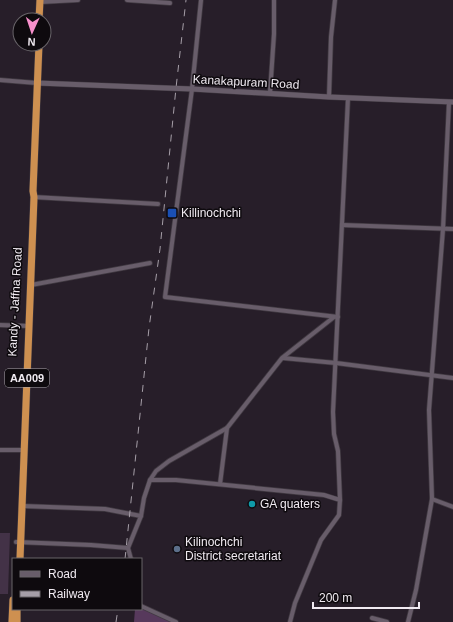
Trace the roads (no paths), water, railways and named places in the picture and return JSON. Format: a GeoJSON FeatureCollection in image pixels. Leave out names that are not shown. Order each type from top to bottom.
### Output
{"type":"FeatureCollection","features":[{"type":"Feature","properties":{"kind":"highway"},"geometry":{"type":"LineString","coordinates":[[39,12],[40,1]]}},
{"type":"Feature","properties":{"kind":"highway","name":"Kandy - Jaffna Road"},"geometry":{"type":"LineString","coordinates":[[20,558],[18,542],[39,52]]}},
{"type":"Feature","properties":{"kind":"highway","name":"Kandy - Jaffna Road"},"geometry":{"type":"LineString","coordinates":[[27,326],[31,285],[33,195]]}},
{"type":"Feature","properties":{"kind":"highway","name":"Kandy - Jaffna Road"},"geometry":{"type":"LineString","coordinates":[[15,558],[22,506],[22,450]]}},
{"type":"Feature","properties":{"kind":"highway"},"geometry":{"type":"LineString","coordinates":[[12,622],[13,610]]}},
{"type":"Feature","properties":{"kind":"highway"},"geometry":{"type":"LineString","coordinates":[[17,610],[17,622]]}},
{"type":"Feature","properties":{"kind":"street"},"geometry":{"type":"LineString","coordinates":[[40,1],[78,0]]}},
{"type":"Feature","properties":{"kind":"street"},"geometry":{"type":"LineString","coordinates":[[127,0],[170,3]]}},
{"type":"Feature","properties":{"kind":"street"},"geometry":{"type":"LineString","coordinates":[[201,0],[192,89],[165,297],[336,317]]}},
{"type":"Feature","properties":{"kind":"street"},"geometry":{"type":"LineString","coordinates":[[270,93],[274,34],[274,0]]}},
{"type":"Feature","properties":{"kind":"street"},"geometry":{"type":"LineString","coordinates":[[329,97],[331,37],[335,0]]}},
{"type":"Feature","properties":{"kind":"street"},"geometry":{"type":"LineString","coordinates":[[0,80],[37,83]]}},
{"type":"Feature","properties":{"kind":"street","name":"Kanakapuram Road"},"geometry":{"type":"LineString","coordinates":[[37,83],[451,102]]}},
{"type":"Feature","properties":{"kind":"street"},"geometry":{"type":"LineString","coordinates":[[290,622],[295,603],[320,540],[339,515],[340,500],[338,451],[334,434],[333,412],[336,363],[336,317],[348,98]]}},
{"type":"Feature","properties":{"kind":"street"},"geometry":{"type":"LineString","coordinates":[[408,622],[416,590],[432,499],[429,410],[451,102]]}},
{"type":"Feature","properties":{"kind":"street"},"geometry":{"type":"LineString","coordinates":[[33,195],[158,204]]}},
{"type":"Feature","properties":{"kind":"street"},"geometry":{"type":"LineString","coordinates":[[342,225],[453,229]]}},
{"type":"Feature","properties":{"kind":"street"},"geometry":{"type":"LineString","coordinates":[[31,285],[150,262]]}},
{"type":"Feature","properties":{"kind":"street"},"geometry":{"type":"LineString","coordinates":[[130,558],[128,548],[141,516],[144,498],[150,480],[156,471],[169,461],[227,428],[282,358],[336,317]]}},
{"type":"Feature","properties":{"kind":"street"},"geometry":{"type":"LineString","coordinates":[[0,326],[27,326]]}},
{"type":"Feature","properties":{"kind":"street"},"geometry":{"type":"LineString","coordinates":[[282,358],[336,363],[453,378]]}},
{"type":"Feature","properties":{"kind":"street"},"geometry":{"type":"LineString","coordinates":[[220,484],[227,428]]}},
{"type":"Feature","properties":{"kind":"street"},"geometry":{"type":"LineString","coordinates":[[0,450],[22,450]]}},
{"type":"Feature","properties":{"kind":"street"},"geometry":{"type":"LineString","coordinates":[[150,480],[176,480],[324,494],[340,500]]}},
{"type":"Feature","properties":{"kind":"street"},"geometry":{"type":"LineString","coordinates":[[432,499],[453,507]]}},
{"type":"Feature","properties":{"kind":"street"},"geometry":{"type":"LineString","coordinates":[[22,506],[105,509],[141,516]]}},
{"type":"Feature","properties":{"kind":"street"},"geometry":{"type":"LineString","coordinates":[[18,542],[128,548]]}},
{"type":"Feature","properties":{"kind":"street"},"geometry":{"type":"LineString","coordinates":[[142,606],[176,622]]}},
{"type":"Feature","properties":{"kind":"street"},"geometry":{"type":"LineString","coordinates":[[372,618],[387,622]]}},
{"type":"Feature","properties":{"kind":"railway"},"geometry":{"type":"LineString","coordinates":[[125,558],[186,0]]}},
{"type":"Feature","properties":{"kind":"railway"},"geometry":{"type":"LineString","coordinates":[[116,622],[118,610]]}},
{"type":"Feature","properties":{"kind":"place","name":"Killinochchi"},"geometry":{"type":"Point","coordinates":[172,213]}},
{"type":"Feature","properties":{"kind":"place","name":"GA quaters"},"geometry":{"type":"Point","coordinates":[252,504]}},
{"type":"Feature","properties":{"kind":"place","name":"Kilinochchi District secretariat"},"geometry":{"type":"Point","coordinates":[177,549]}}]}
